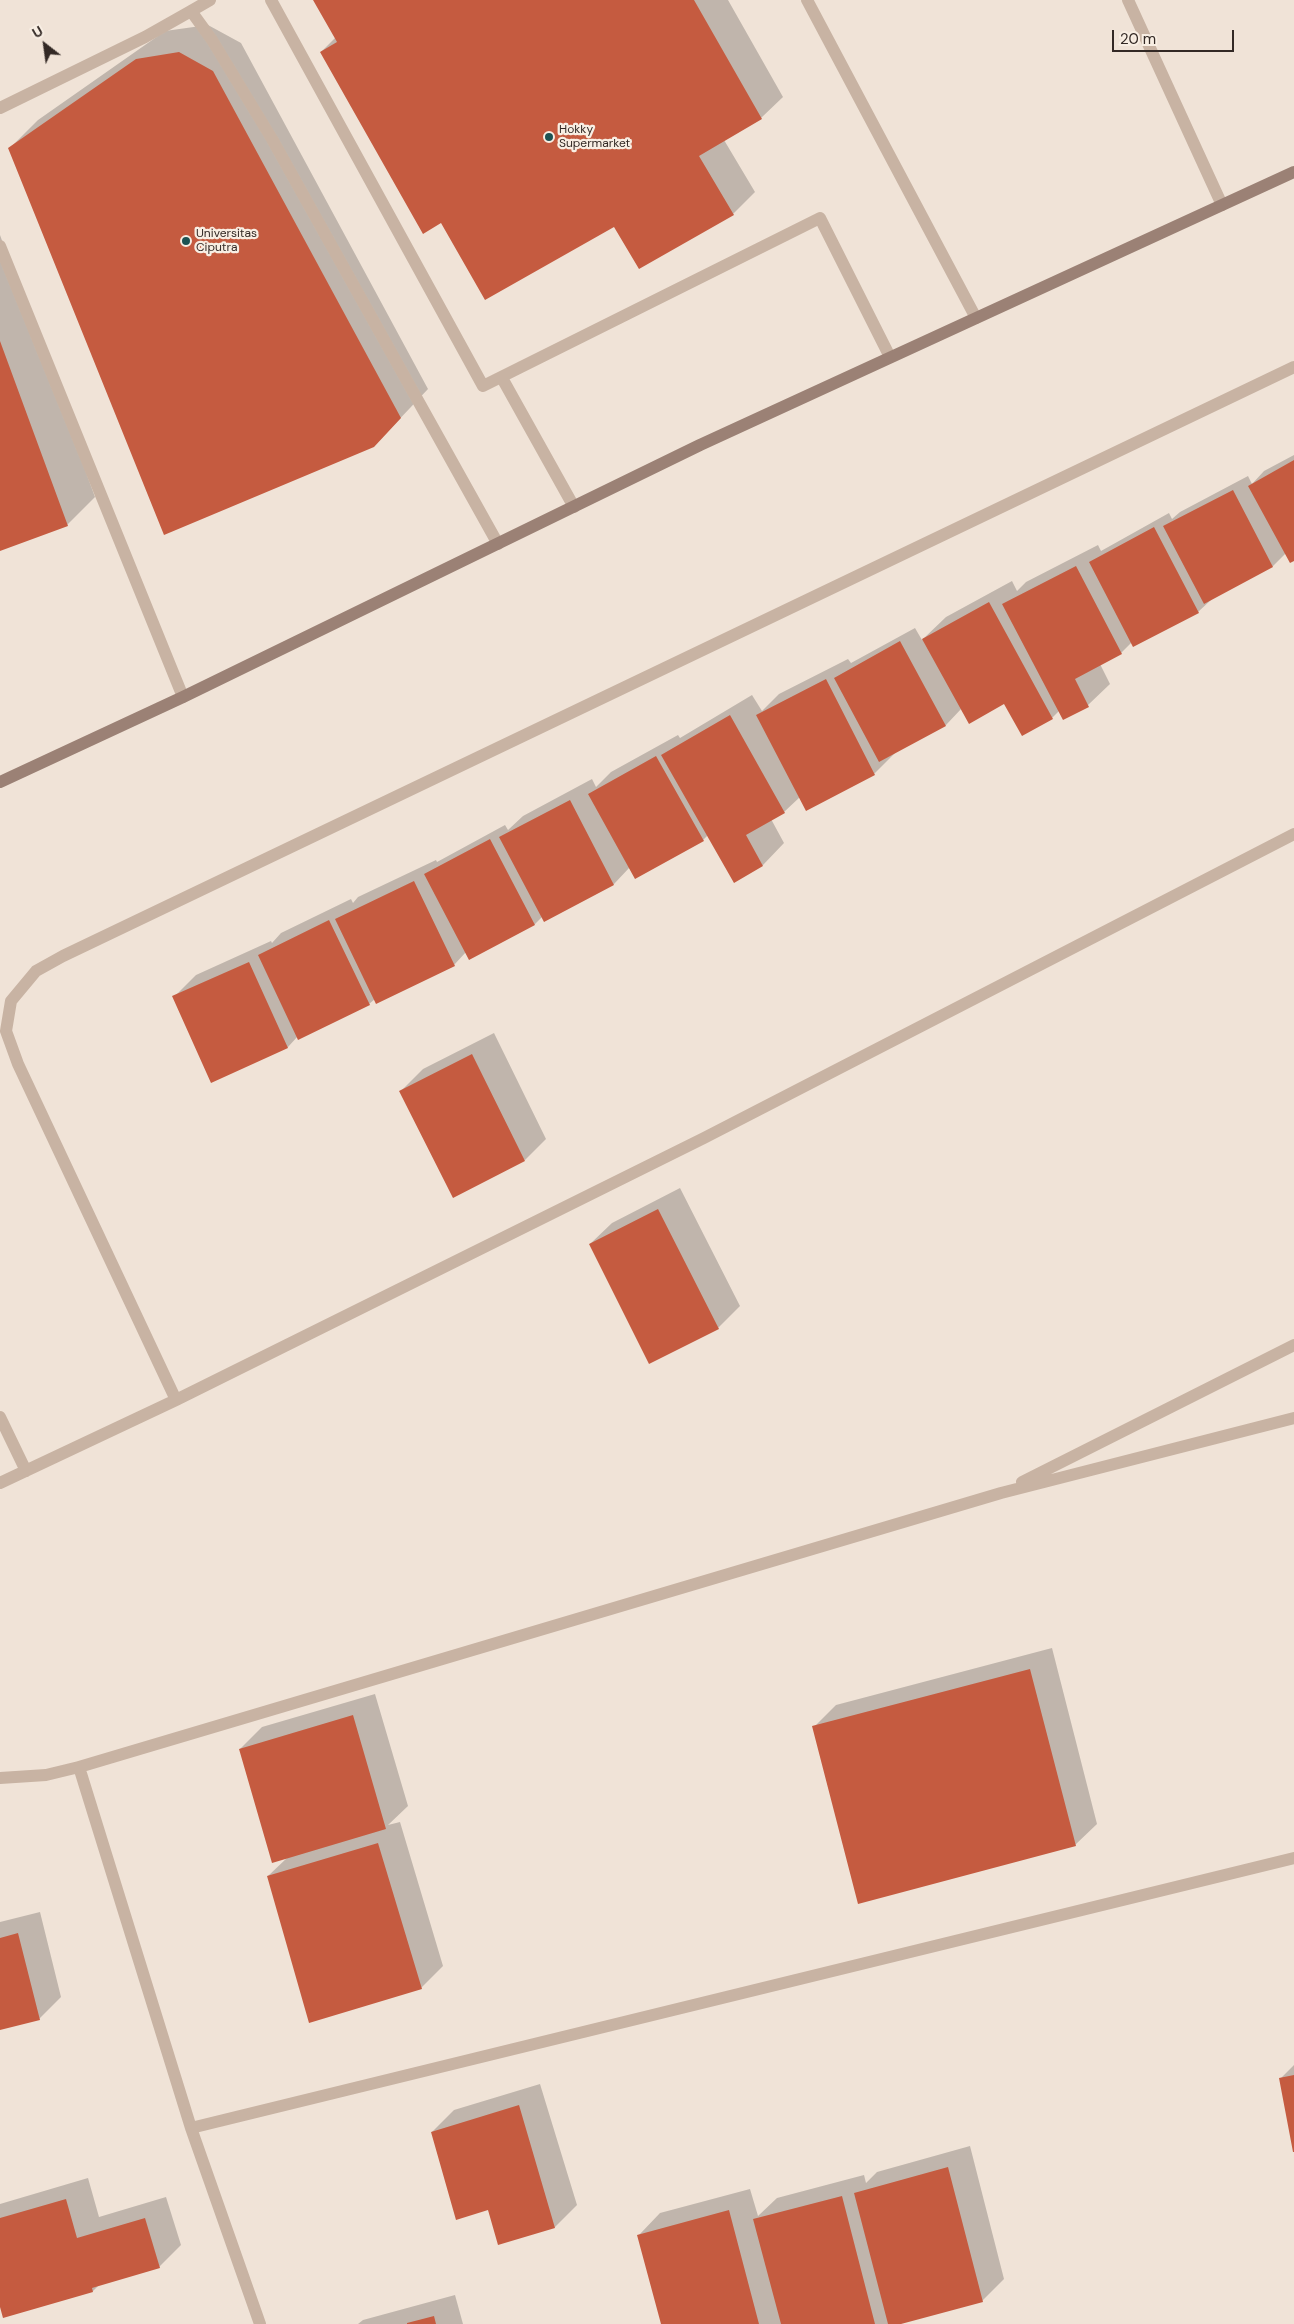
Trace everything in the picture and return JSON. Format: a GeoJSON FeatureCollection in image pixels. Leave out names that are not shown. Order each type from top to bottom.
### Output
{"type":"FeatureCollection","features":[{"type":"Feature","properties":{"kind":"street"},"geometry":{"type":"LineString","coordinates":[[0,108],[146,37],[210,0]]}},
{"type":"Feature","properties":{"kind":"street"},"geometry":{"type":"LineString","coordinates":[[271,0],[483,386],[820,218],[890,357]]}},
{"type":"Feature","properties":{"kind":"street"},"geometry":{"type":"LineString","coordinates":[[807,0],[976,318]]}},
{"type":"Feature","properties":{"kind":"street"},"geometry":{"type":"LineString","coordinates":[[1128,0],[1222,205]]}},
{"type":"Feature","properties":{"kind":"street"},"geometry":{"type":"LineString","coordinates":[[191,11],[212,40],[272,140],[498,544]]}},
{"type":"Feature","properties":{"kind":"street"},"geometry":{"type":"LineString","coordinates":[[0,782],[183,697],[700,445],[1294,172]]}},
{"type":"Feature","properties":{"kind":"street"},"geometry":{"type":"LineString","coordinates":[[0,246],[183,697]]}},
{"type":"Feature","properties":{"kind":"street"},"geometry":{"type":"LineString","coordinates":[[176,1400],[18,1064],[6,1031],[11,1001],[36,971],[63,956],[1294,367]]}},
{"type":"Feature","properties":{"kind":"street"},"geometry":{"type":"LineString","coordinates":[[502,378],[574,507]]}},
{"type":"Feature","properties":{"kind":"street"},"geometry":{"type":"LineString","coordinates":[[0,1483],[176,1400],[704,1138],[1294,834]]}},
{"type":"Feature","properties":{"kind":"street"},"geometry":{"type":"LineString","coordinates":[[1001,1493],[1294,1345]]}},
{"type":"Feature","properties":{"kind":"street"},"geometry":{"type":"LineString","coordinates":[[0,1417],[26,1470]]}},
{"type":"Feature","properties":{"kind":"street"},"geometry":{"type":"LineString","coordinates":[[0,1778],[46,1775],[79,1768],[1001,1493],[1294,1418]]}},
{"type":"Feature","properties":{"kind":"street"},"geometry":{"type":"LineString","coordinates":[[79,1768],[191,2128],[260,2324]]}},
{"type":"Feature","properties":{"kind":"street"},"geometry":{"type":"LineString","coordinates":[[191,2128],[1294,1858]]}},
{"type":"Feature","properties":{"kind":"building","name":"Hokky Supermarket"},"geometry":{"type":"Polygon","coordinates":[[[313,0],[694,0],[762,119],[699,156],[734,215],[639,269],[614,227],[485,300],[441,223],[423,234],[320,52],[337,42],[313,0]]]}},
{"type":"Feature","properties":{"kind":"building"},"geometry":{"type":"Polygon","coordinates":[[[179,52],[213,71],[401,418],[374,447],[164,535],[8,148],[136,59],[179,52]]]}},
{"type":"Feature","properties":{"kind":"building"},"geometry":{"type":"Polygon","coordinates":[[[0,341],[68,526],[0,551],[0,341]]]}},
{"type":"Feature","properties":{"kind":"building"},"geometry":{"type":"Polygon","coordinates":[[[1294,460],[1294,561],[1290,563],[1248,486],[1294,460]]]}},
{"type":"Feature","properties":{"kind":"building"},"geometry":{"type":"Polygon","coordinates":[[[1233,490],[1273,567],[1204,604],[1163,526],[1233,490]]]}},
{"type":"Feature","properties":{"kind":"building"},"geometry":{"type":"Polygon","coordinates":[[[1154,527],[1199,613],[1133,647],[1089,562],[1154,527]]]}},
{"type":"Feature","properties":{"kind":"building"},"geometry":{"type":"Polygon","coordinates":[[[1076,566],[1122,654],[1075,679],[1089,707],[1063,720],[1002,604],[1076,566]]]}},
{"type":"Feature","properties":{"kind":"building"},"geometry":{"type":"Polygon","coordinates":[[[989,602],[1053,719],[1022,736],[1004,704],[969,724],[922,639],[989,602]]]}},
{"type":"Feature","properties":{"kind":"building"},"geometry":{"type":"Polygon","coordinates":[[[900,641],[946,726],[879,762],[834,678],[900,641]]]}},
{"type":"Feature","properties":{"kind":"building"},"geometry":{"type":"Polygon","coordinates":[[[826,679],[875,775],[806,811],[756,715],[826,679]]]}},
{"type":"Feature","properties":{"kind":"building"},"geometry":{"type":"Polygon","coordinates":[[[730,715],[785,813],[746,835],[763,866],[734,883],[661,755],[730,715]]]}},
{"type":"Feature","properties":{"kind":"building"},"geometry":{"type":"Polygon","coordinates":[[[656,756],[704,841],[635,879],[588,794],[656,756]]]}},
{"type":"Feature","properties":{"kind":"building"},"geometry":{"type":"Polygon","coordinates":[[[570,800],[614,885],[544,922],[499,837],[570,800]]]}},
{"type":"Feature","properties":{"kind":"building"},"geometry":{"type":"Polygon","coordinates":[[[490,839],[535,925],[469,960],[424,874],[490,839]]]}},
{"type":"Feature","properties":{"kind":"building"},"geometry":{"type":"Polygon","coordinates":[[[414,881],[455,966],[376,1004],[335,919],[414,881]]]}},
{"type":"Feature","properties":{"kind":"building"},"geometry":{"type":"Polygon","coordinates":[[[329,920],[370,1005],[298,1040],[258,955],[329,920]]]}},
{"type":"Feature","properties":{"kind":"building"},"geometry":{"type":"Polygon","coordinates":[[[249,962],[288,1048],[211,1083],[172,996],[249,962]]]}},
{"type":"Feature","properties":{"kind":"building"},"geometry":{"type":"Polygon","coordinates":[[[472,1054],[525,1161],[453,1198],[399,1091],[472,1054]]]}},
{"type":"Feature","properties":{"kind":"building"},"geometry":{"type":"Polygon","coordinates":[[[658,1209],[719,1329],[649,1364],[589,1244],[658,1209]]]}},
{"type":"Feature","properties":{"kind":"building"},"geometry":{"type":"Polygon","coordinates":[[[1030,1669],[1076,1846],[858,1904],[812,1726],[1030,1669]]]}},
{"type":"Feature","properties":{"kind":"building"},"geometry":{"type":"Polygon","coordinates":[[[353,1715],[386,1829],[272,1863],[239,1749],[353,1715]]]}},
{"type":"Feature","properties":{"kind":"building"},"geometry":{"type":"Polygon","coordinates":[[[378,1843],[422,1989],[309,2023],[267,1876],[378,1843]]]}},
{"type":"Feature","properties":{"kind":"building"},"geometry":{"type":"Polygon","coordinates":[[[18,1933],[40,2020],[0,2030],[0,1938],[18,1933]]]}},
{"type":"Feature","properties":{"kind":"building"},"geometry":{"type":"Polygon","coordinates":[[[1294,2075],[1294,2152],[1293,2152],[1279,2078],[1294,2075]]]}},
{"type":"Feature","properties":{"kind":"building"},"geometry":{"type":"Polygon","coordinates":[[[519,2105],[555,2228],[498,2245],[488,2210],[456,2220],[431,2132],[519,2105]]]}},
{"type":"Feature","properties":{"kind":"building"},"geometry":{"type":"Polygon","coordinates":[[[948,2167],[983,2302],[901,2324],[888,2324],[854,2193],[948,2167]]]}},
{"type":"Feature","properties":{"kind":"building"},"geometry":{"type":"Polygon","coordinates":[[[842,2196],[875,2324],[781,2324],[753,2219],[842,2196]]]}},
{"type":"Feature","properties":{"kind":"building"},"geometry":{"type":"Polygon","coordinates":[[[66,2199],[77,2238],[145,2218],[160,2268],[92,2288],[93,2292],[3,2318],[0,2307],[0,2218],[66,2199]]]}},
{"type":"Feature","properties":{"kind":"building"},"geometry":{"type":"Polygon","coordinates":[[[729,2210],[759,2324],[661,2324],[637,2235],[729,2210]]]}},
{"type":"Feature","properties":{"kind":"building"},"geometry":{"type":"Polygon","coordinates":[[[434,2316],[436,2324],[407,2324],[407,2323],[434,2316]]]}},
{"type":"Feature","properties":{"kind":"place","name":"Hokky Supermarket"},"geometry":{"type":"Point","coordinates":[549,137]}},
{"type":"Feature","properties":{"kind":"place","name":"Universitas Ciputra"},"geometry":{"type":"Point","coordinates":[186,241]}}]}
